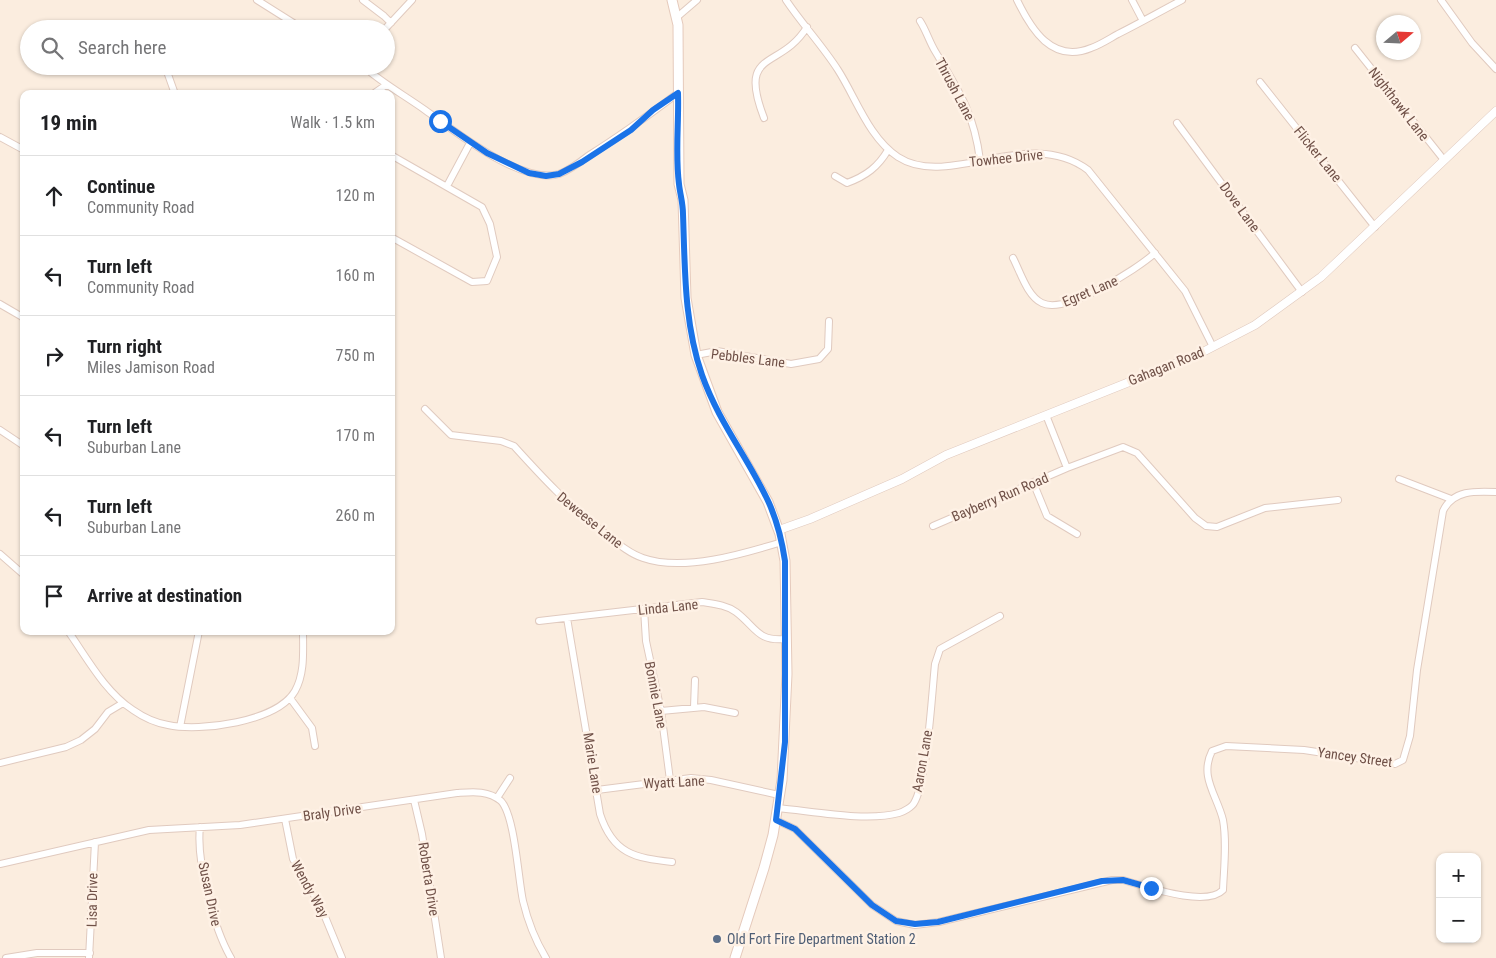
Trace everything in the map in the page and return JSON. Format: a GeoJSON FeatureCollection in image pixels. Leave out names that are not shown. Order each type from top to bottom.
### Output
{"type":"FeatureCollection","features":[{"type":"Feature","properties":{"kind":"main road"},"geometry":{"type":"LineString","coordinates":[[672,0],[676,18],[679,184],[682,200],[686,298],[696,355],[717,412],[765,495],[779,530],[785,561],[785,742],[780,795],[764,868],[735,958]]}},
{"type":"Feature","properties":{"kind":"street"},"geometry":{"type":"LineString","coordinates":[[257,0],[289,20]]}},
{"type":"Feature","properties":{"kind":"street"},"geometry":{"type":"LineString","coordinates":[[363,0],[384,16],[386,20]]}},
{"type":"Feature","properties":{"kind":"street"},"geometry":{"type":"LineString","coordinates":[[394,20],[412,0]]}},
{"type":"Feature","properties":{"kind":"street"},"geometry":{"type":"LineString","coordinates":[[676,18],[697,0]]}},
{"type":"Feature","properties":{"kind":"street","name":"Towhee Drive"},"geometry":{"type":"LineString","coordinates":[[786,0],[839,71],[874,132],[888,150],[906,161],[927,166],[1038,153],[1059,155],[1078,163],[1099,182],[1185,292],[1213,347]]}},
{"type":"Feature","properties":{"kind":"street"},"geometry":{"type":"LineString","coordinates":[[1017,0],[1037,35],[1044,42],[1062,50],[1082,51],[1091,49],[1182,0]]}},
{"type":"Feature","properties":{"kind":"street"},"geometry":{"type":"LineString","coordinates":[[1132,0],[1143,21]]}},
{"type":"Feature","properties":{"kind":"street"},"geometry":{"type":"LineString","coordinates":[[1441,0],[1472,44],[1496,69]]}},
{"type":"Feature","properties":{"kind":"street","name":"Thrush Lane"},"geometry":{"type":"LineString","coordinates":[[920,21],[972,117],[976,129],[980,160]]}},
{"type":"Feature","properties":{"kind":"street"},"geometry":{"type":"LineString","coordinates":[[764,118],[754,89],[755,78],[759,69],[797,41],[807,27]]}},
{"type":"Feature","properties":{"kind":"street","name":"Nighthawk Lane"},"geometry":{"type":"LineString","coordinates":[[1355,48],[1444,160]]}},
{"type":"Feature","properties":{"kind":"street"},"geometry":{"type":"LineString","coordinates":[[168,75],[174,90]]}},
{"type":"Feature","properties":{"kind":"street"},"geometry":{"type":"LineString","coordinates":[[374,75],[395,90]]}},
{"type":"Feature","properties":{"kind":"street","name":"Flicker Lane"},"geometry":{"type":"LineString","coordinates":[[1260,82],[1375,226]]}},
{"type":"Feature","properties":{"kind":"street"},"geometry":{"type":"LineString","coordinates":[[378,90],[386,84]]}},
{"type":"Feature","properties":{"kind":"street"},"geometry":{"type":"LineString","coordinates":[[395,90],[470,143],[529,173],[540,176],[559,174],[614,141],[678,93]]}},
{"type":"Feature","properties":{"kind":"street","name":"Gahagan Road"},"geometry":{"type":"LineString","coordinates":[[779,530],[810,519],[902,478],[946,455],[1213,347],[1258,323],[1302,292],[1334,266],[1496,111]]}},
{"type":"Feature","properties":{"kind":"street","name":"Dove Lane"},"geometry":{"type":"LineString","coordinates":[[1177,122],[1302,292]]}},
{"type":"Feature","properties":{"kind":"street"},"geometry":{"type":"LineString","coordinates":[[0,137],[20,148]]}},
{"type":"Feature","properties":{"kind":"street"},"geometry":{"type":"LineString","coordinates":[[447,186],[470,143]]}},
{"type":"Feature","properties":{"kind":"street"},"geometry":{"type":"LineString","coordinates":[[835,176],[847,183],[861,178],[869,174],[882,160],[888,150]]}},
{"type":"Feature","properties":{"kind":"street"},"geometry":{"type":"LineString","coordinates":[[395,157],[477,203],[486,214],[497,256],[487,281],[472,282],[395,239]]}},
{"type":"Feature","properties":{"kind":"street","name":"Egret Lane"},"geometry":{"type":"LineString","coordinates":[[1013,258],[1034,296],[1042,303],[1053,306],[1109,285],[1155,254]]}},
{"type":"Feature","properties":{"kind":"street"},"geometry":{"type":"LineString","coordinates":[[0,304],[20,316]]}},
{"type":"Feature","properties":{"kind":"street","name":"Pebbles Lane"},"geometry":{"type":"LineString","coordinates":[[696,355],[712,350],[791,364],[813,361],[819,359],[828,350],[829,321]]}},
{"type":"Feature","properties":{"kind":"street","name":"Deweese Lane"},"geometry":{"type":"LineString","coordinates":[[425,409],[451,435],[501,441],[514,446],[576,511],[625,549],[644,558],[664,562],[697,562],[755,550],[782,542]]}},
{"type":"Feature","properties":{"kind":"street"},"geometry":{"type":"LineString","coordinates":[[1046,414],[1067,468]]}},
{"type":"Feature","properties":{"kind":"street"},"geometry":{"type":"LineString","coordinates":[[0,430],[20,443]]}},
{"type":"Feature","properties":{"kind":"street","name":"Bayberry Run Road"},"geometry":{"type":"LineString","coordinates":[[933,526],[1033,482],[1118,448],[1133,450],[1195,518],[1212,527],[1271,507],[1338,500]]}},
{"type":"Feature","properties":{"kind":"street"},"geometry":{"type":"LineString","coordinates":[[1399,479],[1451,499],[1467,493],[1495,492],[1496,484]]}},
{"type":"Feature","properties":{"kind":"street"},"geometry":{"type":"LineString","coordinates":[[1033,482],[1047,516],[1077,534]]}},
{"type":"Feature","properties":{"kind":"street","name":"Yancey Street"},"geometry":{"type":"LineString","coordinates":[[776,820],[795,829],[872,905],[902,923],[922,924],[938,922],[1112,880],[1123,880],[1196,896],[1211,897],[1223,890],[1223,821],[1206,772],[1207,761],[1212,751],[1226,746],[1322,752],[1395,764],[1404,760],[1410,736],[1417,670],[1439,525],[1443,512],[1451,499]]}},
{"type":"Feature","properties":{"kind":"street"},"geometry":{"type":"LineString","coordinates":[[0,554],[20,572]]}},
{"type":"Feature","properties":{"kind":"street","name":"Linda Lane"},"geometry":{"type":"LineString","coordinates":[[539,621],[702,602],[718,604],[737,613],[763,637],[774,640],[786,639]]}},
{"type":"Feature","properties":{"kind":"street","name":"Bonnie Lane"},"geometry":{"type":"LineString","coordinates":[[644,609],[651,671],[661,711],[670,780]]}},
{"type":"Feature","properties":{"kind":"street","name":"Aaron Lane"},"geometry":{"type":"LineString","coordinates":[[778,808],[855,815],[886,815],[900,813],[914,804],[921,784],[935,664],[940,649],[1000,616]]}},
{"type":"Feature","properties":{"kind":"street","name":"Marie Lane"},"geometry":{"type":"LineString","coordinates":[[567,618],[604,827],[616,844],[639,857],[672,862]]}},
{"type":"Feature","properties":{"kind":"street"},"geometry":{"type":"LineString","coordinates":[[71,635],[123,703],[147,718],[166,725],[180,727],[194,727],[258,718],[275,710],[290,698],[301,674],[303,635]]}},
{"type":"Feature","properties":{"kind":"street"},"geometry":{"type":"LineString","coordinates":[[180,727],[198,635]]}},
{"type":"Feature","properties":{"kind":"street"},"geometry":{"type":"LineString","coordinates":[[694,708],[695,680]]}},
{"type":"Feature","properties":{"kind":"street"},"geometry":{"type":"LineString","coordinates":[[290,698],[312,728],[315,746]]}},
{"type":"Feature","properties":{"kind":"street"},"geometry":{"type":"LineString","coordinates":[[0,763],[58,750],[82,740],[95,729],[108,712],[123,703]]}},
{"type":"Feature","properties":{"kind":"street"},"geometry":{"type":"LineString","coordinates":[[661,711],[708,707],[735,713]]}},
{"type":"Feature","properties":{"kind":"street"},"geometry":{"type":"LineString","coordinates":[[510,778],[497,798],[509,816],[517,866],[530,926],[546,958]]}},
{"type":"Feature","properties":{"kind":"street","name":"Wyatt Lane"},"geometry":{"type":"LineString","coordinates":[[596,790],[670,780],[711,780],[780,795]]}},
{"type":"Feature","properties":{"kind":"street","name":"Braly Drive"},"geometry":{"type":"LineString","coordinates":[[0,864],[149,830],[240,825],[475,791],[497,798]]}},
{"type":"Feature","properties":{"kind":"street","name":"Roberta Drive"},"geometry":{"type":"LineString","coordinates":[[414,800],[422,834],[441,958]]}},
{"type":"Feature","properties":{"kind":"street","name":"Wendy Way"},"geometry":{"type":"LineString","coordinates":[[285,819],[292,859],[321,907],[342,958]]}},
{"type":"Feature","properties":{"kind":"street","name":"Susan Drive"},"geometry":{"type":"LineString","coordinates":[[200,827],[200,847],[217,931],[231,958]]}},
{"type":"Feature","properties":{"kind":"street","name":"Lisa Drive"},"geometry":{"type":"LineString","coordinates":[[90,956],[92,864],[95,842]]}},
{"type":"Feature","properties":{"kind":"street"},"geometry":{"type":"LineString","coordinates":[[6,958],[37,954],[90,956]]}},
{"type":"Feature","properties":{"kind":"place","name":"Old Fort Fire Department Station 2"},"geometry":{"type":"Point","coordinates":[717,939]}},
{"type":"Feature","properties":{"kind":"route"},"geometry":{"type":"LineString","coordinates":[[440,121],[487,153],[529,173],[546,176],[559,174],[582,162],[631,130],[653,110],[678,93],[679,184],[682,200],[683,258],[688,317],[696,355],[702,376],[717,412],[734,444],[758,481],[773,512],[782,542],[785,561],[787,674],[785,742],[776,820],[795,829],[872,905],[902,923],[922,924],[938,922],[1102,881],[1123,880],[1151,888]]}}]}
